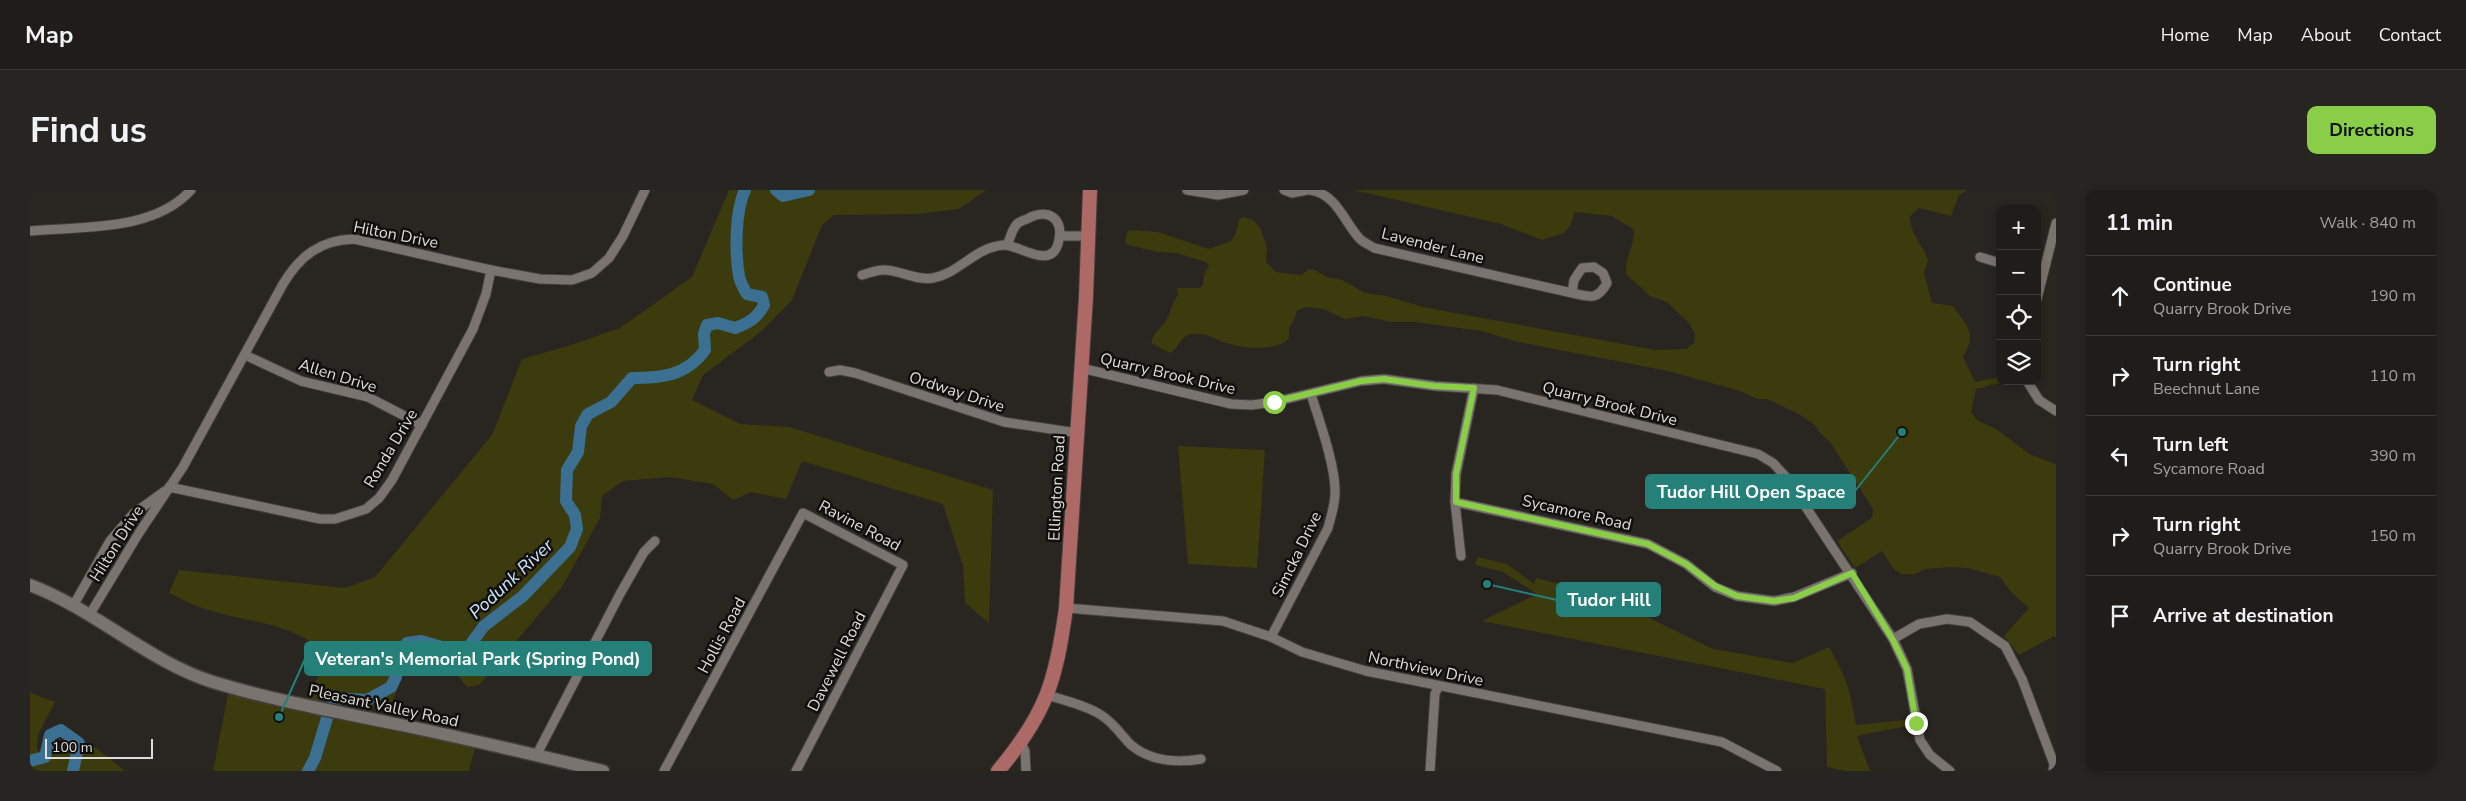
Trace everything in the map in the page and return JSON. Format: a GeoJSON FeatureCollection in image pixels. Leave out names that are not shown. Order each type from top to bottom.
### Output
{"type":"FeatureCollection","features":[{"type":"Feature","properties":{"kind":"main road","name":"Ellington Road"},"geometry":{"type":"LineString","coordinates":[[998,771],[1021,743],[1040,714],[1048,695],[1062,641],[1066,608],[1077,433],[1090,190]]}},
{"type":"Feature","properties":{"kind":"main road","name":"Pleasant Valley Road"},"geometry":{"type":"LineString","coordinates":[[30,585],[90,614],[177,665],[212,681],[330,710],[537,754],[603,771]]}},
{"type":"Feature","properties":{"kind":"street"},"geometry":{"type":"LineString","coordinates":[[30,231],[142,220],[169,208],[191,190]]}},
{"type":"Feature","properties":{"kind":"street","name":"Hilton Drive"},"geometry":{"type":"LineString","coordinates":[[90,614],[183,467],[292,268],[310,251],[334,241],[354,239],[491,270],[557,281],[572,280],[592,273],[616,250],[645,190]]}},
{"type":"Feature","properties":{"kind":"street"},"geometry":{"type":"LineString","coordinates":[[1187,190],[1218,195],[1244,190]]}},
{"type":"Feature","properties":{"kind":"street","name":"Lavender Lane"},"geometry":{"type":"LineString","coordinates":[[1288,191],[1308,190],[1322,194],[1334,203],[1361,240],[1374,248],[1572,293]]}},
{"type":"Feature","properties":{"kind":"street"},"geometry":{"type":"LineString","coordinates":[[862,275],[884,270],[918,278],[932,278],[956,269],[989,247],[1007,245],[1033,255],[1048,255],[1056,249],[1060,236],[1059,226],[1054,218],[1047,214],[1037,213],[1017,224],[1007,245]]}},
{"type":"Feature","properties":{"kind":"street"},"geometry":{"type":"LineString","coordinates":[[2041,272],[2056,223]]}},
{"type":"Feature","properties":{"kind":"street"},"geometry":{"type":"LineString","coordinates":[[1060,236],[1088,236]]}},
{"type":"Feature","properties":{"kind":"street"},"geometry":{"type":"LineString","coordinates":[[1980,257],[1996,262]]}},
{"type":"Feature","properties":{"kind":"street","name":"Ronda Drive"},"geometry":{"type":"LineString","coordinates":[[169,488],[320,519],[351,516],[366,509],[379,498],[392,480],[473,329],[486,294],[491,270]]}},
{"type":"Feature","properties":{"kind":"street","name":"Allen Drive"},"geometry":{"type":"LineString","coordinates":[[245,355],[301,381],[368,397],[422,425]]}},
{"type":"Feature","properties":{"kind":"street","name":"Quarry Brook Drive"},"geometry":{"type":"LineString","coordinates":[[1081,368],[1231,404],[1252,405],[1310,394],[1361,381],[1384,379],[1434,386],[1497,390],[1758,454],[1774,462],[1786,476],[1852,573],[1893,640],[1907,669],[1920,740],[1930,755],[1950,771]]}},
{"type":"Feature","properties":{"kind":"street","name":"Ordway Drive"},"geometry":{"type":"LineString","coordinates":[[829,372],[840,370],[855,373],[1004,422],[1077,433]]}},
{"type":"Feature","properties":{"kind":"street"},"geometry":{"type":"LineString","coordinates":[[2030,385],[2040,400],[2056,411]]}},
{"type":"Feature","properties":{"kind":"street"},"geometry":{"type":"LineString","coordinates":[[1461,556],[1456,502],[1456,474],[1474,388]]}},
{"type":"Feature","properties":{"kind":"street","name":"Simcka Drive"},"geometry":{"type":"LineString","coordinates":[[1272,637],[1328,528],[1334,508],[1335,491],[1332,468],[1310,394]]}},
{"type":"Feature","properties":{"kind":"street","name":"Hilton Drive"},"geometry":{"type":"LineString","coordinates":[[73,606],[110,541],[133,514],[169,488]]}},
{"type":"Feature","properties":{"kind":"street","name":"Sycamore Road"},"geometry":{"type":"LineString","coordinates":[[1456,502],[1648,544],[1686,564],[1715,586],[1737,596],[1774,601],[1794,598],[1852,573]]}},
{"type":"Feature","properties":{"kind":"street","name":"Ravine Road"},"geometry":{"type":"LineString","coordinates":[[803,513],[903,564]]}},
{"type":"Feature","properties":{"kind":"street","name":"Hollis Road"},"geometry":{"type":"LineString","coordinates":[[664,771],[803,513]]}},
{"type":"Feature","properties":{"kind":"street"},"geometry":{"type":"LineString","coordinates":[[537,754],[620,594],[644,552],[655,541]]}},
{"type":"Feature","properties":{"kind":"street","name":"Davewell Road"},"geometry":{"type":"LineString","coordinates":[[796,771],[903,564]]}},
{"type":"Feature","properties":{"kind":"street","name":"Northview Drive"},"geometry":{"type":"LineString","coordinates":[[1066,608],[1224,621],[1272,637],[1302,652],[1335,663],[1438,687],[1722,742],[1777,771]]}},
{"type":"Feature","properties":{"kind":"street"},"geometry":{"type":"LineString","coordinates":[[1893,640],[1919,624],[1947,619],[1970,622],[2005,646],[2036,714],[2054,764],[2054,771]]}},
{"type":"Feature","properties":{"kind":"street"},"geometry":{"type":"LineString","coordinates":[[1430,771],[1435,694],[1438,687]]}},
{"type":"Feature","properties":{"kind":"street"},"geometry":{"type":"LineString","coordinates":[[1048,695],[1098,713],[1112,724],[1130,743],[1143,752],[1174,761],[1200,759]]}},
{"type":"Feature","properties":{"kind":"street"},"geometry":{"type":"LineString","coordinates":[[1021,743],[1026,753],[1026,771]]}},
{"type":"Feature","properties":{"kind":"shaded area"},"geometry":{"type":"Polygon","coordinates":[[[729,190],[986,190],[959,209],[918,214],[834,215],[822,225],[792,300],[763,330],[703,375],[692,400],[740,424],[789,427],[993,490],[989,623],[965,603],[963,566],[943,504],[802,461],[786,499],[751,492],[733,500],[713,484],[670,477],[623,481],[602,496],[600,518],[562,587],[479,685],[467,687],[447,662],[421,653],[411,654],[390,708],[304,700],[330,659],[318,647],[289,631],[208,610],[169,593],[179,570],[345,588],[375,577],[492,435],[522,359],[620,328],[692,277],[729,190]]]}},
{"type":"Feature","properties":{"kind":"shaded area"},"geometry":{"type":"Polygon","coordinates":[[[1354,190],[1968,190],[1959,195],[1951,216],[1919,208],[1910,216],[1910,222],[1928,260],[1924,273],[1932,303],[1953,306],[1969,330],[1969,342],[1963,357],[1975,382],[1996,378],[1996,384],[1976,389],[1971,412],[1977,420],[1996,429],[2031,455],[2056,464],[2056,638],[2054,636],[2019,655],[2004,636],[2029,608],[2011,592],[2000,577],[1968,568],[1949,567],[1926,569],[1915,574],[1901,574],[1893,568],[1882,551],[1855,568],[1837,541],[1872,518],[1873,509],[1830,442],[1820,433],[1815,425],[1797,413],[1767,399],[1757,399],[1740,391],[1668,371],[1514,341],[1482,331],[1415,322],[1391,322],[1363,316],[1345,319],[1324,309],[1305,307],[1297,311],[1289,328],[1289,338],[1278,345],[1261,348],[1236,346],[1208,335],[1192,334],[1185,337],[1170,353],[1151,343],[1169,316],[1178,295],[1177,288],[1200,288],[1203,285],[1204,275],[1209,266],[1206,262],[1176,253],[1158,252],[1128,245],[1125,241],[1127,232],[1131,230],[1158,232],[1209,249],[1231,241],[1236,233],[1239,219],[1244,217],[1253,220],[1260,228],[1267,247],[1266,262],[1276,272],[1301,275],[1309,269],[1315,270],[1327,277],[1342,280],[1365,293],[1386,296],[1423,307],[1655,350],[1686,349],[1694,343],[1695,334],[1688,322],[1667,302],[1650,296],[1627,275],[1626,263],[1633,240],[1633,229],[1612,216],[1575,212],[1570,226],[1564,233],[1542,240],[1501,224],[1354,190]]]}},
{"type":"Feature","properties":{"kind":"shaded area"},"geometry":{"type":"Polygon","coordinates":[[[1178,446],[1265,450],[1257,568],[1188,564],[1178,446]]]}},
{"type":"Feature","properties":{"kind":"shaded area"},"geometry":{"type":"Polygon","coordinates":[[[1478,557],[1507,564],[1534,584],[1536,578],[1600,594],[1713,649],[1793,663],[1829,647],[1847,684],[1856,725],[1905,720],[1906,726],[1857,736],[1870,771],[1846,771],[1827,767],[1825,689],[1482,621],[1537,594],[1503,572],[1475,565],[1478,557]]]}},
{"type":"Feature","properties":{"kind":"shaded area"},"geometry":{"type":"Polygon","coordinates":[[[30,690],[31,693],[55,702],[38,735],[37,752],[59,744],[95,747],[125,771],[30,771],[30,690]]]}},
{"type":"Feature","properties":{"kind":"shaded area"},"geometry":{"type":"Polygon","coordinates":[[[228,694],[475,747],[469,771],[213,771],[228,694]]]}},
{"type":"Feature","properties":{"kind":"waterway","name":"Podunk River"},"geometry":{"type":"LineString","coordinates":[[308,771],[315,758],[333,698],[367,700],[391,687],[396,677],[394,663],[398,653],[407,643],[421,641],[456,651],[467,649],[484,626],[523,596],[570,547],[577,529],[575,515],[566,501],[567,470],[578,452],[581,426],[588,414],[611,402],[632,378],[673,374],[690,365],[705,350],[704,334],[707,325],[718,323],[735,328],[755,317],[764,305],[762,297],[747,294],[740,281],[738,267],[738,220],[739,209],[745,190]]}},
{"type":"Feature","properties":{"kind":"waterway","name":"Podunk River"},"geometry":{"type":"LineString","coordinates":[[776,190],[783,196],[809,190]]}},
{"type":"Feature","properties":{"kind":"waterway","name":"Podunk River"},"geometry":{"type":"LineString","coordinates":[[30,761],[45,757],[50,735],[61,730],[79,743],[73,771]]}},
{"type":"Feature","properties":{"kind":"place","name":"Tudor Hill Open Space"},"geometry":{"type":"Point","coordinates":[1902,432]}},
{"type":"Feature","properties":{"kind":"place","name":"Tudor Hill"},"geometry":{"type":"Point","coordinates":[1487,584]}},
{"type":"Feature","properties":{"kind":"place","name":"Veteran's Memorial Park (Spring Pond)"},"geometry":{"type":"Point","coordinates":[279,717]}},
{"type":"Feature","properties":{"kind":"route"},"geometry":{"type":"LineString","coordinates":[[1274,402],[1361,381],[1384,379],[1434,386],[1474,388],[1456,474],[1456,502],[1468,503],[1648,544],[1686,564],[1715,586],[1737,596],[1774,601],[1794,598],[1852,573],[1893,640],[1907,669],[1916,723]]}}]}
